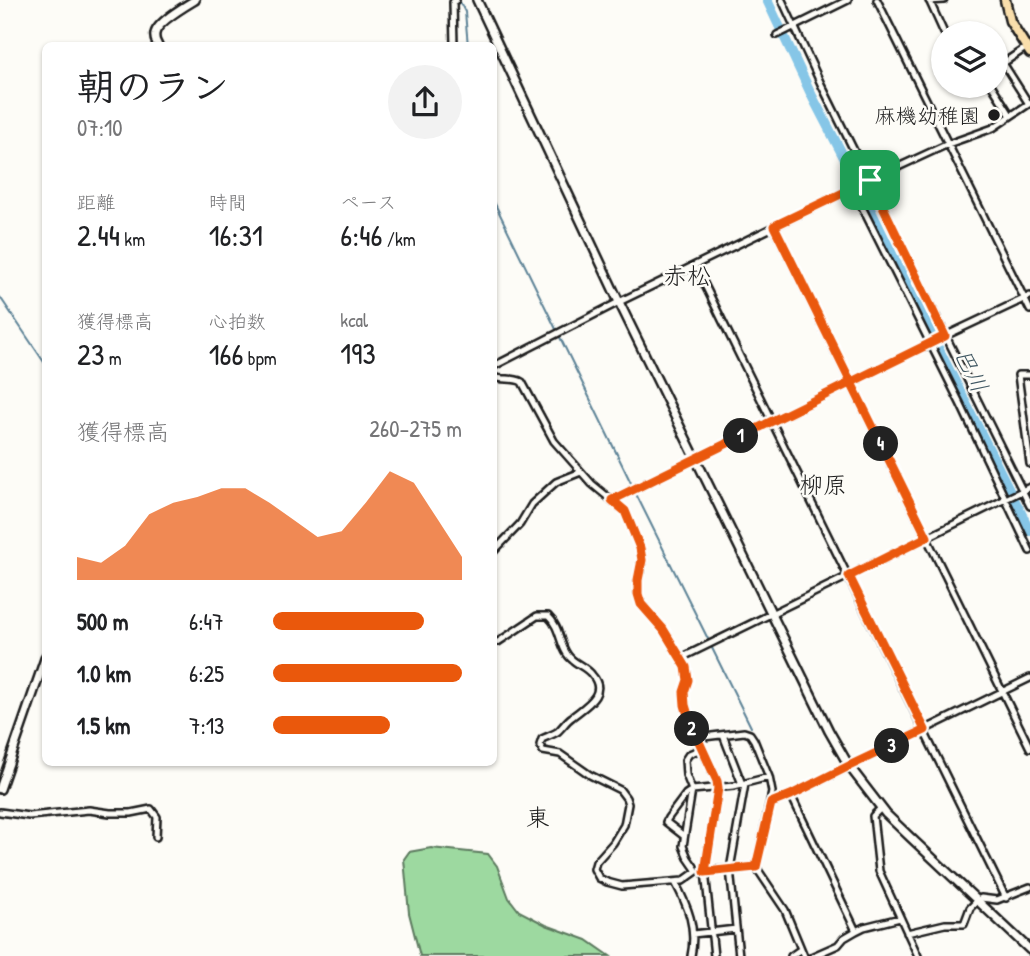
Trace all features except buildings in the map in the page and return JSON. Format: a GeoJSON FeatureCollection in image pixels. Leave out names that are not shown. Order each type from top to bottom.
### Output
{"type":"FeatureCollection","features":[{"type":"Feature","properties":{"kind":"main road"},"geometry":{"type":"LineString","coordinates":[[1005,0],[1010,21],[1028,50]]}},
{"type":"Feature","properties":{"kind":"street"},"geometry":{"type":"LineString","coordinates":[[157,42],[155,34],[160,24],[195,0]]}},
{"type":"Feature","properties":{"kind":"street"},"geometry":{"type":"LineString","coordinates":[[454,42],[453,2],[456,0]]}},
{"type":"Feature","properties":{"kind":"street"},"geometry":{"type":"LineString","coordinates":[[477,0],[497,42]]}},
{"type":"Feature","properties":{"kind":"street"},"geometry":{"type":"LineString","coordinates":[[782,0],[1030,506]]}},
{"type":"Feature","properties":{"kind":"street"},"geometry":{"type":"LineString","coordinates":[[777,35],[833,3],[848,0]]}},
{"type":"Feature","properties":{"kind":"street"},"geometry":{"type":"LineString","coordinates":[[877,0],[1027,297],[1030,310]]}},
{"type":"Feature","properties":{"kind":"street"},"geometry":{"type":"LineString","coordinates":[[939,21],[929,0],[944,0]]}},
{"type":"Feature","properties":{"kind":"street"},"geometry":{"type":"LineString","coordinates":[[497,43],[695,459],[829,731],[849,766],[881,808],[910,838],[1030,950]]}},
{"type":"Feature","properties":{"kind":"street"},"geometry":{"type":"LineString","coordinates":[[1008,60],[1028,50]]}},
{"type":"Feature","properties":{"kind":"street"},"geometry":{"type":"LineString","coordinates":[[497,364],[870,180],[948,144],[993,128],[1029,104],[1008,71]]}},
{"type":"Feature","properties":{"kind":"street"},"geometry":{"type":"LineString","coordinates":[[1000,98],[1012,116]]}},
{"type":"Feature","properties":{"kind":"street"},"geometry":{"type":"LineString","coordinates":[[853,189],[1030,551]]}},
{"type":"Feature","properties":{"kind":"street"},"geometry":{"type":"LineString","coordinates":[[774,226],[1030,748]]}},
{"type":"Feature","properties":{"kind":"street"},"geometry":{"type":"LineString","coordinates":[[695,265],[1006,898]]}},
{"type":"Feature","properties":{"kind":"street"},"geometry":{"type":"LineString","coordinates":[[612,500],[1027,297]]}},
{"type":"Feature","properties":{"kind":"street"},"geometry":{"type":"LineString","coordinates":[[1030,375],[1018,375],[1030,464]]}},
{"type":"Feature","properties":{"kind":"street"},"geometry":{"type":"LineString","coordinates":[[497,377],[522,382],[554,441],[581,472],[625,511],[640,548],[642,560],[638,594],[641,604],[663,629],[686,667],[688,680],[684,692],[685,705],[695,737],[718,788],[705,872],[714,956]]}},
{"type":"Feature","properties":{"kind":"street"},"geometry":{"type":"LineString","coordinates":[[497,548],[520,524],[532,504],[556,482],[581,472]]}},
{"type":"Feature","properties":{"kind":"street"},"geometry":{"type":"LineString","coordinates":[[681,658],[1030,487]]}},
{"type":"Feature","properties":{"kind":"street"},"geometry":{"type":"LineString","coordinates":[[497,642],[537,616],[548,616],[559,632],[565,652],[571,660],[592,674],[597,682],[596,694],[591,704],[570,718],[557,732],[542,739],[540,745],[543,751],[560,754],[590,775],[620,790],[626,798],[628,804],[624,825],[596,862],[594,869],[599,878],[622,886],[675,882],[688,879],[697,871],[756,867]]}},
{"type":"Feature","properties":{"kind":"street"},"geometry":{"type":"LineString","coordinates":[[0,789],[42,668]]}},
{"type":"Feature","properties":{"kind":"street"},"geometry":{"type":"LineString","coordinates":[[771,803],[1030,678]]}},
{"type":"Feature","properties":{"kind":"street"},"geometry":{"type":"LineString","coordinates":[[695,737],[744,732],[750,734],[769,777],[772,792],[756,867],[785,910],[804,956]]}},
{"type":"Feature","properties":{"kind":"street"},"geometry":{"type":"LineString","coordinates":[[723,735],[744,784],[730,869],[739,956]]}},
{"type":"Feature","properties":{"kind":"street"},"geometry":{"type":"LineString","coordinates":[[697,871],[683,846],[692,790],[686,775],[685,760],[689,754],[701,749]]}},
{"type":"Feature","properties":{"kind":"street"},"geometry":{"type":"LineString","coordinates":[[684,836],[666,822],[686,794],[692,790],[744,784],[769,777]]}},
{"type":"Feature","properties":{"kind":"street"},"geometry":{"type":"LineString","coordinates":[[791,795],[856,931]]}},
{"type":"Feature","properties":{"kind":"street"},"geometry":{"type":"LineString","coordinates":[[881,808],[873,817],[879,871],[918,956]]}},
{"type":"Feature","properties":{"kind":"street"},"geometry":{"type":"LineString","coordinates":[[0,812],[29,817],[89,810],[131,813],[151,809],[157,817],[156,836]]}},
{"type":"Feature","properties":{"kind":"street"},"geometry":{"type":"LineString","coordinates":[[675,882],[692,923],[691,956]]}},
{"type":"Feature","properties":{"kind":"street"},"geometry":{"type":"LineString","coordinates":[[907,933],[945,924],[964,924],[970,908],[981,898],[1006,898],[1030,887]]}},
{"type":"Feature","properties":{"kind":"street"},"geometry":{"type":"LineString","coordinates":[[813,956],[838,945],[844,938],[864,927],[900,918]]}},
{"type":"Feature","properties":{"kind":"street"},"geometry":{"type":"LineString","coordinates":[[693,934],[736,929]]}},
{"type":"Feature","properties":{"kind":"street"},"geometry":{"type":"LineString","coordinates":[[791,956],[801,949]]}},
{"type":"Feature","properties":{"kind":"green space"},"geometry":{"type":"Polygon","coordinates":[[[431,848],[488,854],[497,866],[509,898],[519,911],[546,925],[587,940],[610,956],[420,956],[409,913],[404,859],[409,852],[431,848]]]}},
{"type":"Feature","properties":{"kind":"waterway"},"geometry":{"type":"LineString","coordinates":[[459,0],[465,12],[468,42]]}},
{"type":"Feature","properties":{"kind":"waterway","name":"巴川"},"geometry":{"type":"LineString","coordinates":[[767,0],[813,98],[1030,531]]}},
{"type":"Feature","properties":{"kind":"waterway"},"geometry":{"type":"LineString","coordinates":[[497,208],[633,487]]}},
{"type":"Feature","properties":{"kind":"waterway"},"geometry":{"type":"LineString","coordinates":[[0,297],[42,359]]}},
{"type":"Feature","properties":{"kind":"waterway"},"geometry":{"type":"LineString","coordinates":[[635,492],[709,641]]}},
{"type":"Feature","properties":{"kind":"waterway"},"geometry":{"type":"LineString","coordinates":[[711,646],[751,727]]}},
{"type":"Feature","properties":{"kind":"place","name":"麻機幼稚園"},"geometry":{"type":"Point","coordinates":[994,115]}},
{"type":"Feature","properties":{"kind":"district","name":"赤松"},"geometry":{"type":"Point","coordinates":[687,275]}},
{"type":"Feature","properties":{"kind":"district","name":"柳原"},"geometry":{"type":"Point","coordinates":[823,484]}},
{"type":"Feature","properties":{"kind":"district","name":"東"},"geometry":{"type":"Point","coordinates":[538,817]}},
{"type":"Feature","properties":{"kind":"route"},"geometry":{"type":"LineString","coordinates":[[870,180],[774,226],[851,382],[927,537],[849,576],[925,730],[771,803],[756,867],[705,872],[717,781],[695,737],[685,705],[684,692],[688,680],[686,667],[663,629],[641,604],[638,594],[642,560],[640,548],[625,511],[612,500],[851,382],[945,336],[870,180]]}}]}
